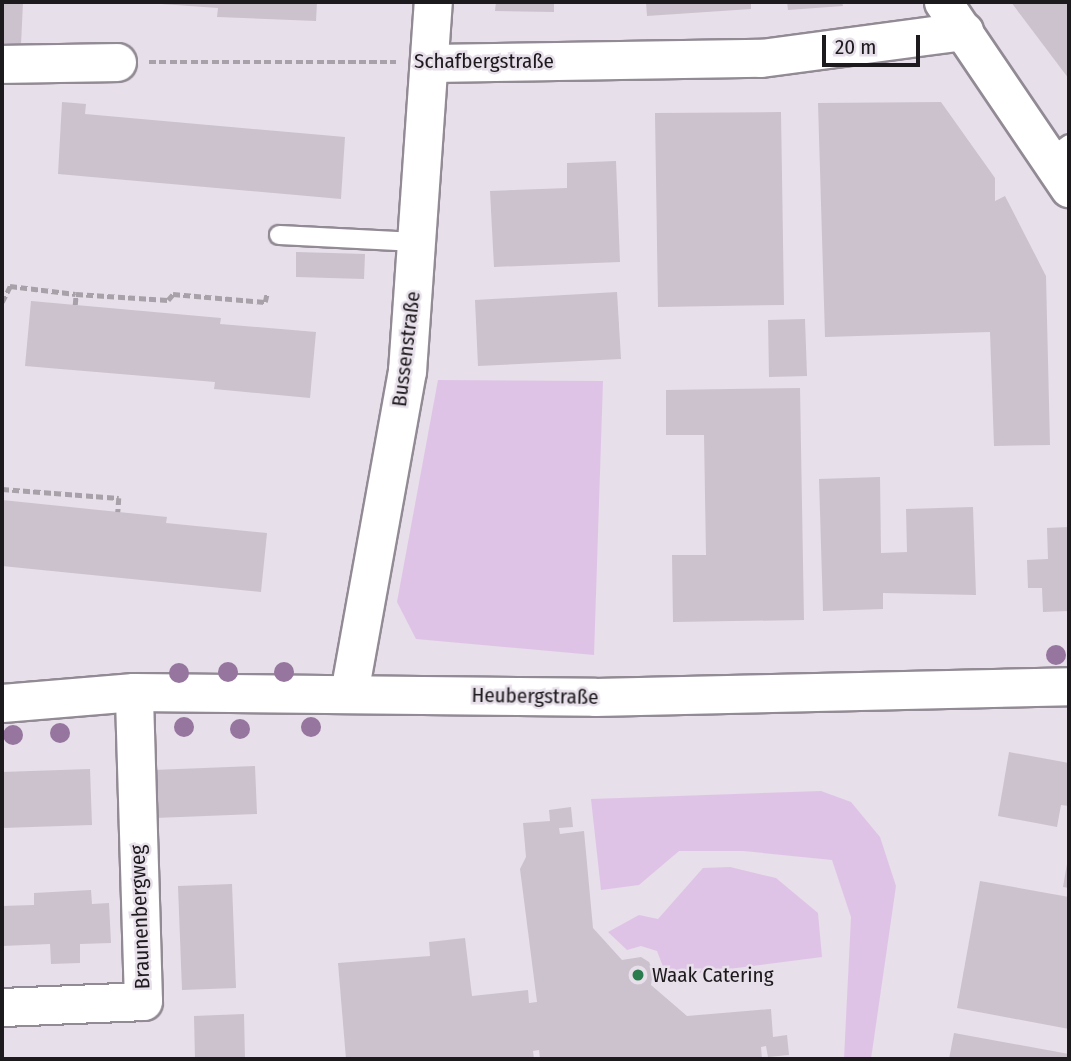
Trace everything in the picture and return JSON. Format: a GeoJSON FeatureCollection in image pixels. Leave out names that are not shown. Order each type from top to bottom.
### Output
{"type":"FeatureCollection","features":[{"type":"Feature","properties":{"kind":"street","name":"Bussenstraße"},"geometry":{"type":"LineString","coordinates":[[349,693],[407,372],[432,63],[433,2]]}},
{"type":"Feature","properties":{"kind":"street","name":"Schafbergstraße"},"geometry":{"type":"LineString","coordinates":[[432,63],[761,58],[953,16]]}},
{"type":"Feature","properties":{"kind":"street"},"geometry":{"type":"LineString","coordinates":[[953,16],[1063,163]]}},
{"type":"Feature","properties":{"kind":"street"},"geometry":{"type":"LineString","coordinates":[[2,64],[117,62]]}},
{"type":"Feature","properties":{"kind":"street","name":"Heubergstraße"},"geometry":{"type":"LineString","coordinates":[[2,704],[134,692],[595,697],[1069,686]]}},
{"type":"Feature","properties":{"kind":"street","name":"Braunenbergweg"},"geometry":{"type":"LineString","coordinates":[[2,1007],[143,1001],[134,692]]}},
{"type":"Feature","properties":{"kind":"lane"},"geometry":{"type":"LineString","coordinates":[[279,235],[417,242]]}},
{"type":"Feature","properties":{"kind":"path","name":"Schafbergstraße"},"geometry":{"type":"LineString","coordinates":[[117,62],[432,63]]}},
{"type":"Feature","properties":{"kind":"path"},"geometry":{"type":"LineString","coordinates":[[2,302],[10,286],[76,294],[168,300],[173,294],[265,302],[267,293]]}},
{"type":"Feature","properties":{"kind":"path"},"geometry":{"type":"LineString","coordinates":[[75,305],[76,294]]}},
{"type":"Feature","properties":{"kind":"path"},"geometry":{"type":"LineString","coordinates":[[2,488],[119,498],[118,512]]}},
{"type":"Feature","properties":{"kind":"shaded area"},"geometry":{"type":"Polygon","coordinates":[[[438,380],[603,381],[594,655],[416,639],[397,602],[438,380]]]}},
{"type":"Feature","properties":{"kind":"shaded area"},"geometry":{"type":"Polygon","coordinates":[[[821,791],[851,802],[880,837],[896,886],[871,1059],[844,1059],[851,917],[832,860],[743,851],[679,851],[639,885],[601,890],[591,799],[821,791]]]}},
{"type":"Feature","properties":{"kind":"shaded area"},"geometry":{"type":"Polygon","coordinates":[[[730,867],[776,878],[818,913],[822,957],[667,977],[657,951],[641,946],[627,950],[608,932],[639,915],[658,919],[703,868],[730,867]]]}},
{"type":"Feature","properties":{"kind":"building"},"geometry":{"type":"Polygon","coordinates":[[[2,2],[23,2],[21,45],[2,44],[2,2]]]}},
{"type":"Feature","properties":{"kind":"building"},"geometry":{"type":"Polygon","coordinates":[[[133,2],[317,2],[316,21],[217,17],[218,8],[133,2]]]}},
{"type":"Feature","properties":{"kind":"building"},"geometry":{"type":"Polygon","coordinates":[[[496,2],[554,2],[554,12],[495,11],[496,2]]]}},
{"type":"Feature","properties":{"kind":"building"},"geometry":{"type":"Polygon","coordinates":[[[646,2],[751,2],[751,9],[647,16],[646,2]]]}},
{"type":"Feature","properties":{"kind":"building"},"geometry":{"type":"Polygon","coordinates":[[[787,2],[842,2],[843,6],[788,10],[787,2]]]}},
{"type":"Feature","properties":{"kind":"building"},"geometry":{"type":"Polygon","coordinates":[[[1011,2],[1069,2],[1069,79],[1011,2]]]}},
{"type":"Feature","properties":{"kind":"building"},"geometry":{"type":"Polygon","coordinates":[[[62,102],[86,104],[85,114],[345,137],[341,199],[58,174],[62,102]]]}},
{"type":"Feature","properties":{"kind":"building"},"geometry":{"type":"Polygon","coordinates":[[[941,102],[995,178],[995,201],[1005,196],[1046,276],[1050,445],[994,446],[990,332],[825,337],[818,103],[941,102]]]}},
{"type":"Feature","properties":{"kind":"building"},"geometry":{"type":"Polygon","coordinates":[[[781,112],[784,305],[658,307],[655,113],[781,112]]]}},
{"type":"Feature","properties":{"kind":"building"},"geometry":{"type":"Polygon","coordinates":[[[616,161],[620,262],[494,267],[490,191],[567,188],[567,163],[616,161]]]}},
{"type":"Feature","properties":{"kind":"building"},"geometry":{"type":"Polygon","coordinates":[[[296,252],[365,254],[364,279],[296,277],[296,252]]]}},
{"type":"Feature","properties":{"kind":"building"},"geometry":{"type":"Polygon","coordinates":[[[617,292],[621,359],[478,366],[475,300],[617,292]]]}},
{"type":"Feature","properties":{"kind":"building"},"geometry":{"type":"Polygon","coordinates":[[[31,301],[221,318],[220,324],[316,332],[310,398],[214,389],[215,382],[25,366],[31,301]]]}},
{"type":"Feature","properties":{"kind":"building"},"geometry":{"type":"Polygon","coordinates":[[[805,319],[807,376],[769,377],[768,320],[805,319]]]}},
{"type":"Feature","properties":{"kind":"building"},"geometry":{"type":"Polygon","coordinates":[[[800,388],[804,620],[673,622],[672,555],[706,555],[704,435],[666,435],[666,390],[800,388]]]}},
{"type":"Feature","properties":{"kind":"building"},"geometry":{"type":"Polygon","coordinates":[[[880,477],[881,553],[907,552],[906,509],[973,507],[976,595],[883,593],[883,609],[823,611],[819,479],[880,477]]]}},
{"type":"Feature","properties":{"kind":"building"},"geometry":{"type":"Polygon","coordinates":[[[2,500],[167,517],[166,523],[267,533],[261,592],[2,566],[2,500]]]}},
{"type":"Feature","properties":{"kind":"building"},"geometry":{"type":"Polygon","coordinates":[[[1069,527],[1069,611],[1043,612],[1042,588],[1028,588],[1027,560],[1048,559],[1047,528],[1069,527]]]}},
{"type":"Feature","properties":{"kind":"building"},"geometry":{"type":"Polygon","coordinates":[[[1009,752],[1069,763],[1069,806],[1061,805],[1057,827],[998,816],[1009,752]]]}},
{"type":"Feature","properties":{"kind":"building"},"geometry":{"type":"Polygon","coordinates":[[[255,766],[257,814],[155,818],[153,770],[255,766]]]}},
{"type":"Feature","properties":{"kind":"building"},"geometry":{"type":"Polygon","coordinates":[[[90,769],[92,825],[2,828],[2,772],[90,769]]]}},
{"type":"Feature","properties":{"kind":"building"},"geometry":{"type":"Polygon","coordinates":[[[571,807],[573,827],[559,828],[560,834],[584,831],[593,928],[622,960],[641,957],[649,962],[653,971],[651,985],[687,1016],[771,1009],[773,1037],[787,1035],[789,1055],[768,1057],[766,1046],[761,1047],[762,1059],[540,1059],[539,1050],[533,1051],[534,1059],[346,1059],[338,963],[430,956],[429,942],[465,938],[472,996],[528,990],[529,1003],[537,1002],[520,869],[526,857],[523,823],[550,821],[549,810],[571,807]]]}},
{"type":"Feature","properties":{"kind":"building"},"geometry":{"type":"Polygon","coordinates":[[[1069,858],[1069,888],[1063,887],[1069,858]]]}},
{"type":"Feature","properties":{"kind":"building"},"geometry":{"type":"Polygon","coordinates":[[[980,881],[1069,897],[1069,1029],[957,1008],[980,881]]]}},
{"type":"Feature","properties":{"kind":"building"},"geometry":{"type":"Polygon","coordinates":[[[232,884],[236,988],[182,990],[178,886],[232,884]]]}},
{"type":"Feature","properties":{"kind":"building"},"geometry":{"type":"Polygon","coordinates":[[[91,890],[92,904],[109,903],[111,943],[80,944],[80,963],[51,964],[50,944],[2,946],[2,906],[34,905],[34,893],[91,890]]]}},
{"type":"Feature","properties":{"kind":"building"},"geometry":{"type":"Polygon","coordinates":[[[244,1014],[245,1059],[195,1059],[194,1016],[244,1014]]]}},
{"type":"Feature","properties":{"kind":"building"},"geometry":{"type":"Polygon","coordinates":[[[954,1033],[1069,1054],[1069,1059],[949,1059],[954,1033]]]}},
{"type":"Feature","properties":{"kind":"place","name":"Waak Catering"},"geometry":{"type":"Point","coordinates":[638,975]}}]}
